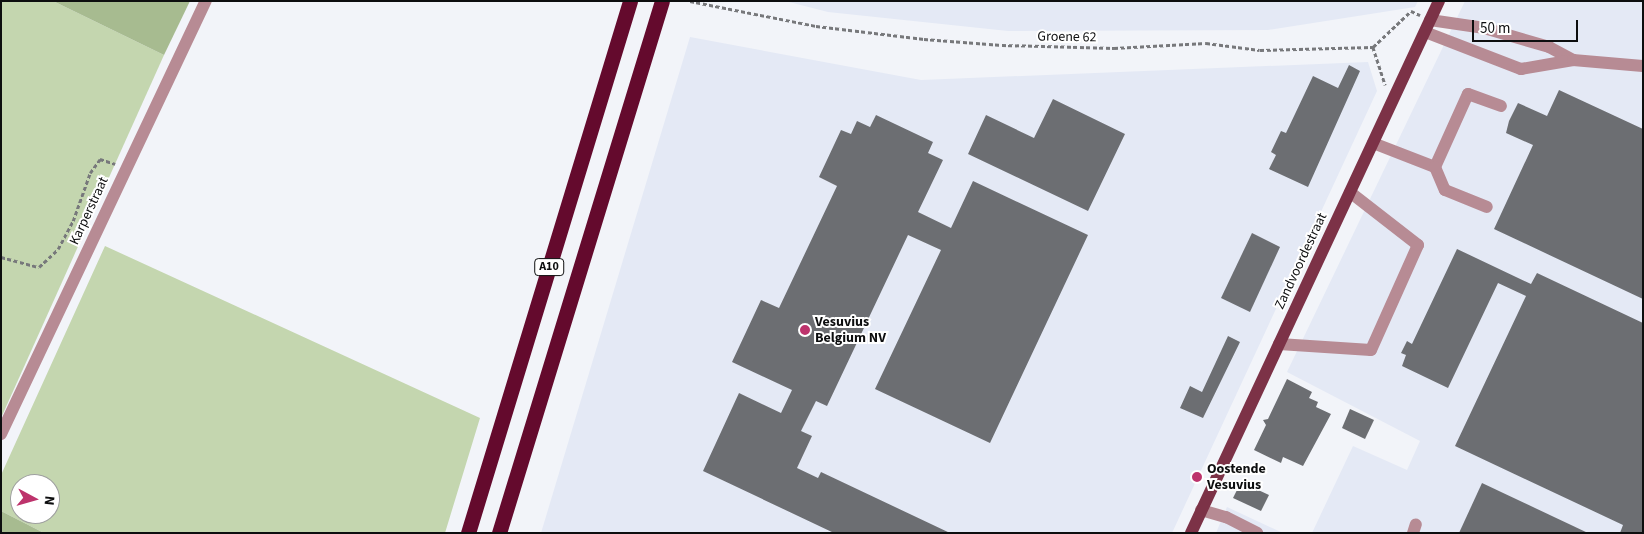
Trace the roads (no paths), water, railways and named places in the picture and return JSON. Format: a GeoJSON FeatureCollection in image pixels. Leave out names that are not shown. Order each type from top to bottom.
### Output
{"type":"FeatureCollection","features":[{"type":"Feature","properties":{"kind":"highway","name":"A10"},"geometry":{"type":"LineString","coordinates":[[468,533],[630,1]]}},
{"type":"Feature","properties":{"kind":"highway","name":"A10"},"geometry":{"type":"LineString","coordinates":[[499,533],[662,1]]}},
{"type":"Feature","properties":{"kind":"main road","name":"Zandvoordestraat"},"geometry":{"type":"LineString","coordinates":[[1191,533],[1439,1]]}},
{"type":"Feature","properties":{"kind":"street","name":"Karperstraat"},"geometry":{"type":"LineString","coordinates":[[1,434],[206,1]]}},
{"type":"Feature","properties":{"kind":"street"},"geometry":{"type":"LineString","coordinates":[[1427,26],[1484,28],[1549,47],[1573,60]]}},
{"type":"Feature","properties":{"kind":"street"},"geometry":{"type":"LineString","coordinates":[[1427,26],[1521,69],[1573,60],[1643,66]]}},
{"type":"Feature","properties":{"kind":"street"},"geometry":{"type":"LineString","coordinates":[[1435,167],[1468,94],[1501,106]]}},
{"type":"Feature","properties":{"kind":"street"},"geometry":{"type":"LineString","coordinates":[[1373,143],[1435,167],[1445,190],[1487,206]]}},
{"type":"Feature","properties":{"kind":"street"},"geometry":{"type":"LineString","coordinates":[[1279,344],[1371,350],[1418,245],[1350,192]]}},
{"type":"Feature","properties":{"kind":"street"},"geometry":{"type":"LineString","coordinates":[[1201,510],[1226,517],[1257,533]]}},
{"type":"Feature","properties":{"kind":"place","name":"Vesuvius Belgium NV"},"geometry":{"type":"Point","coordinates":[805,330]}},
{"type":"Feature","properties":{"kind":"place","name":"Oostende Vesuvius"},"geometry":{"type":"Point","coordinates":[1197,477]}}]}
